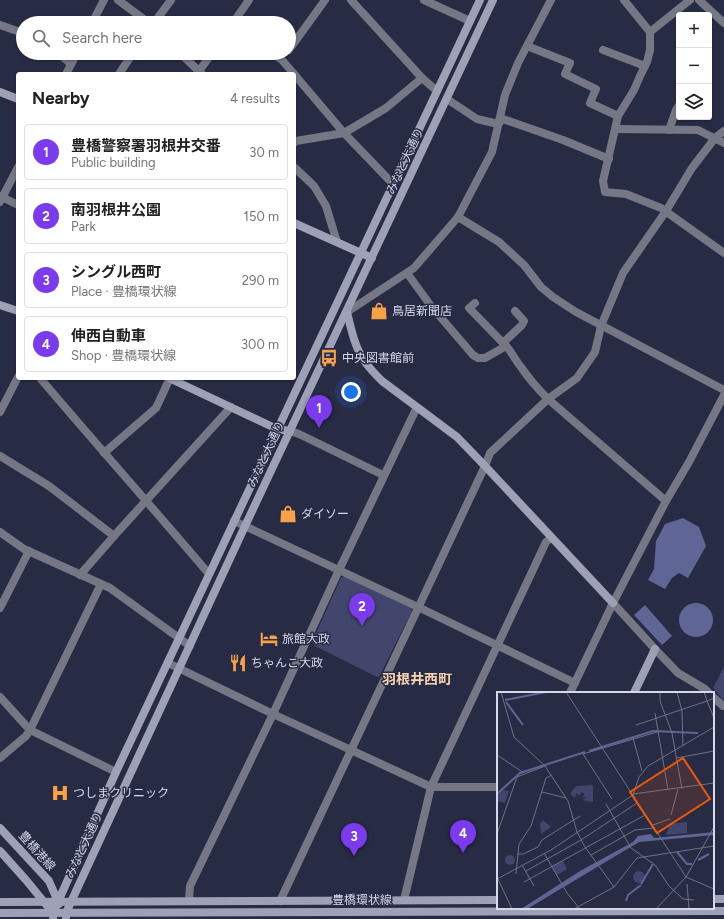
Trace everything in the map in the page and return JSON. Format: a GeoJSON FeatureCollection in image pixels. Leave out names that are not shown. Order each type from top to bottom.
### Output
{"type":"FeatureCollection","features":[{"type":"Feature","properties":{"kind":"street"},"geometry":{"type":"LineString","coordinates":[[96,16],[104,0]]}},
{"type":"Feature","properties":{"kind":"street"},"geometry":{"type":"LineString","coordinates":[[118,0],[140,16]]}},
{"type":"Feature","properties":{"kind":"street"},"geometry":{"type":"LineString","coordinates":[[159,16],[170,0]]}},
{"type":"Feature","properties":{"kind":"street"},"geometry":{"type":"LineString","coordinates":[[239,16],[249,0]]}},
{"type":"Feature","properties":{"kind":"street"},"geometry":{"type":"LineString","coordinates":[[296,40],[325,0]]}},
{"type":"Feature","properties":{"kind":"street"},"geometry":{"type":"LineString","coordinates":[[351,0],[422,78],[437,91]]}},
{"type":"Feature","properties":{"kind":"street"},"geometry":{"type":"LineString","coordinates":[[424,0],[470,21]]}},
{"type":"Feature","properties":{"kind":"street","name":"みなと大通り"},"geometry":{"type":"LineString","coordinates":[[53,916],[116,772],[480,0]]}},
{"type":"Feature","properties":{"kind":"street","name":"みなと大通り"},"geometry":{"type":"LineString","coordinates":[[66,916],[71,902],[245,526],[493,0]]}},
{"type":"Feature","properties":{"kind":"street"},"geometry":{"type":"LineString","coordinates":[[551,0],[518,63],[505,95],[492,152],[458,217],[414,268],[347,312],[354,338],[365,362],[382,381],[458,437],[678,673],[708,692]]}},
{"type":"Feature","properties":{"kind":"street"},"geometry":{"type":"LineString","coordinates":[[624,0],[650,32],[650,50],[645,66],[634,90],[618,116],[603,181],[604,192],[626,194],[661,208],[724,253]]}},
{"type":"Feature","properties":{"kind":"street"},"geometry":{"type":"LineString","coordinates":[[650,32],[690,0]]}},
{"type":"Feature","properties":{"kind":"street"},"geometry":{"type":"LineString","coordinates":[[699,0],[724,23]]}},
{"type":"Feature","properties":{"kind":"street"},"geometry":{"type":"LineString","coordinates":[[0,25],[16,31]]}},
{"type":"Feature","properties":{"kind":"street"},"geometry":{"type":"LineString","coordinates":[[527,46],[570,62],[565,74],[596,89],[590,103],[618,116]]}},
{"type":"Feature","properties":{"kind":"street"},"geometry":{"type":"LineString","coordinates":[[603,50],[645,66]]}},
{"type":"Feature","properties":{"kind":"street"},"geometry":{"type":"LineString","coordinates":[[66,60],[71,64]]}},
{"type":"Feature","properties":{"kind":"street"},"geometry":{"type":"LineString","coordinates":[[67,72],[73,60]]}},
{"type":"Feature","properties":{"kind":"street"},"geometry":{"type":"LineString","coordinates":[[120,72],[128,60]]}},
{"type":"Feature","properties":{"kind":"street"},"geometry":{"type":"LineString","coordinates":[[187,60],[198,72]]}},
{"type":"Feature","properties":{"kind":"street"},"geometry":{"type":"LineString","coordinates":[[200,72],[207,60]]}},
{"type":"Feature","properties":{"kind":"street"},"geometry":{"type":"LineString","coordinates":[[282,60],[292,72]]}},
{"type":"Feature","properties":{"kind":"street"},"geometry":{"type":"LineString","coordinates":[[296,76],[344,133],[393,184]]}},
{"type":"Feature","properties":{"kind":"street"},"geometry":{"type":"LineString","coordinates":[[296,141],[344,133],[386,108],[422,78]]}},
{"type":"Feature","properties":{"kind":"street"},"geometry":{"type":"LineString","coordinates":[[0,92],[16,98]]}},
{"type":"Feature","properties":{"kind":"street"},"geometry":{"type":"LineString","coordinates":[[447,99],[477,119],[498,124]]}},
{"type":"Feature","properties":{"kind":"street"},"geometry":{"type":"LineString","coordinates":[[669,130],[676,110]]}},
{"type":"Feature","properties":{"kind":"street"},"geometry":{"type":"LineString","coordinates":[[498,124],[503,119],[563,140],[609,159]]}},
{"type":"Feature","properties":{"kind":"street"},"geometry":{"type":"LineString","coordinates":[[616,129],[698,130],[724,143]]}},
{"type":"Feature","properties":{"kind":"street"},"geometry":{"type":"LineString","coordinates":[[280,901],[490,453],[548,399],[577,378],[580,374],[595,352],[601,326],[623,273],[666,211],[692,168],[715,138],[724,131]]}},
{"type":"Feature","properties":{"kind":"street"},"geometry":{"type":"LineString","coordinates":[[296,169],[314,186],[326,206],[338,242]]}},
{"type":"Feature","properties":{"kind":"street"},"geometry":{"type":"LineString","coordinates":[[16,171],[1,198],[16,204]]}},
{"type":"Feature","properties":{"kind":"street"},"geometry":{"type":"LineString","coordinates":[[458,217],[499,242],[524,265],[541,287],[576,312],[724,390]]}},
{"type":"Feature","properties":{"kind":"street"},"geometry":{"type":"LineString","coordinates":[[296,224],[372,258]]}},
{"type":"Feature","properties":{"kind":"street"},"geometry":{"type":"LineString","coordinates":[[407,272],[435,311],[472,355],[478,358],[485,358],[505,345],[522,325],[524,321],[515,311]]}},
{"type":"Feature","properties":{"kind":"street"},"geometry":{"type":"LineString","coordinates":[[475,303],[469,308],[511,351],[523,371],[539,390],[666,501]]}},
{"type":"Feature","properties":{"kind":"street"},"geometry":{"type":"LineString","coordinates":[[0,305],[16,310]]}},
{"type":"Feature","properties":{"kind":"street"},"geometry":{"type":"LineString","coordinates":[[0,412],[16,380]]}},
{"type":"Feature","properties":{"kind":"street"},"geometry":{"type":"LineString","coordinates":[[42,380],[209,574]]}},
{"type":"Feature","properties":{"kind":"street"},"geometry":{"type":"LineString","coordinates":[[104,453],[156,408],[168,380]]}},
{"type":"Feature","properties":{"kind":"street"},"geometry":{"type":"LineString","coordinates":[[173,380],[277,429],[299,434],[384,475]]}},
{"type":"Feature","properties":{"kind":"street"},"geometry":{"type":"LineString","coordinates":[[570,692],[613,603],[666,501],[689,462],[724,395]]}},
{"type":"Feature","properties":{"kind":"street"},"geometry":{"type":"LineString","coordinates":[[80,575],[231,407]]}},
{"type":"Feature","properties":{"kind":"street"},"geometry":{"type":"LineString","coordinates":[[189,901],[190,886],[273,714],[339,570],[417,407]]}},
{"type":"Feature","properties":{"kind":"street"},"geometry":{"type":"LineString","coordinates":[[0,456],[49,486],[114,536]]}},
{"type":"Feature","properties":{"kind":"street"},"geometry":{"type":"LineString","coordinates":[[234,521],[418,607],[575,683]]}},
{"type":"Feature","properties":{"kind":"street"},"geometry":{"type":"LineString","coordinates":[[0,532],[24,549],[110,588],[190,646]]}},
{"type":"Feature","properties":{"kind":"street"},"geometry":{"type":"LineString","coordinates":[[404,900],[431,788],[546,542],[551,538]]}},
{"type":"Feature","properties":{"kind":"street"},"geometry":{"type":"LineString","coordinates":[[0,608],[29,551]]}},
{"type":"Feature","properties":{"kind":"street"},"geometry":{"type":"LineString","coordinates":[[0,758],[26,736],[30,730],[101,584]]}},
{"type":"Feature","properties":{"kind":"street"},"geometry":{"type":"LineString","coordinates":[[634,692],[655,649]]}},
{"type":"Feature","properties":{"kind":"street"},"geometry":{"type":"LineString","coordinates":[[168,663],[431,788],[497,787]]}},
{"type":"Feature","properties":{"kind":"street"},"geometry":{"type":"LineString","coordinates":[[0,697],[30,730],[116,772]]}},
{"type":"Feature","properties":{"kind":"street"},"geometry":{"type":"LineString","coordinates":[[714,698],[723,706]]}},
{"type":"Feature","properties":{"kind":"street","name":"豊橋港線"},"geometry":{"type":"LineString","coordinates":[[0,828],[48,881],[66,916]]}},
{"type":"Feature","properties":{"kind":"street"},"geometry":{"type":"LineString","coordinates":[[0,851],[26,880],[53,916]]}},
{"type":"Feature","properties":{"kind":"street","name":"豊橋環状線"},"geometry":{"type":"LineString","coordinates":[[0,902],[497,900]]}},
{"type":"Feature","properties":{"kind":"street","name":"豊橋環状線"},"geometry":{"type":"LineString","coordinates":[[0,914],[53,916],[400,916],[642,914],[724,911]]}},
{"type":"Feature","properties":{"kind":"shaded area"},"geometry":{"type":"Polygon","coordinates":[[[683,518],[699,527],[706,546],[688,578],[679,573],[672,578],[665,589],[648,580],[654,569],[656,541],[665,524],[683,518]]]}},
{"type":"Feature","properties":{"kind":"shaded area"},"geometry":{"type":"Polygon","coordinates":[[[345,576],[411,608],[412,611],[379,677],[315,646],[312,642],[341,578],[345,576]]]}},
{"type":"Feature","properties":{"kind":"shaded area"},"geometry":{"type":"Polygon","coordinates":[[[693,603],[699,603],[708,608],[712,614],[712,626],[708,632],[699,637],[693,637],[684,632],[679,623],[679,617],[684,608],[693,603]]]}},
{"type":"Feature","properties":{"kind":"shaded area"},"geometry":{"type":"Polygon","coordinates":[[[645,605],[672,636],[662,645],[634,615],[645,605]]]}},
{"type":"Feature","properties":{"kind":"shaded area"},"geometry":{"type":"Polygon","coordinates":[[[724,667],[724,701],[713,688],[724,667]]]}},
{"type":"Feature","properties":{"kind":"place","name":"鳥居新聞店"},"geometry":{"type":"Point","coordinates":[379,311]}},
{"type":"Feature","properties":{"kind":"place","name":"中央図書館前"},"geometry":{"type":"Point","coordinates":[329,358]}},
{"type":"Feature","properties":{"kind":"place","name":"豊橋警察署羽根井交番"},"geometry":{"type":"Point","coordinates":[319,428]}},
{"type":"Feature","properties":{"kind":"place","name":"ダイソー"},"geometry":{"type":"Point","coordinates":[288,514]}},
{"type":"Feature","properties":{"kind":"place","name":"南羽根井公園"},"geometry":{"type":"Point","coordinates":[362,626]}},
{"type":"Feature","properties":{"kind":"place","name":"旅館大政"},"geometry":{"type":"Point","coordinates":[269,639]}},
{"type":"Feature","properties":{"kind":"place","name":"ちゃんこ大政"},"geometry":{"type":"Point","coordinates":[238,663]}},
{"type":"Feature","properties":{"kind":"place","name":"つしまクリニック"},"geometry":{"type":"Point","coordinates":[60,793]}},
{"type":"Feature","properties":{"kind":"place","name":"伸西自動車"},"geometry":{"type":"Point","coordinates":[463,853]}},
{"type":"Feature","properties":{"kind":"place","name":"シングル西町"},"geometry":{"type":"Point","coordinates":[354,856]}},
{"type":"Feature","properties":{"kind":"district","name":"羽根井西町"},"geometry":{"type":"Point","coordinates":[417,679]}}]}
